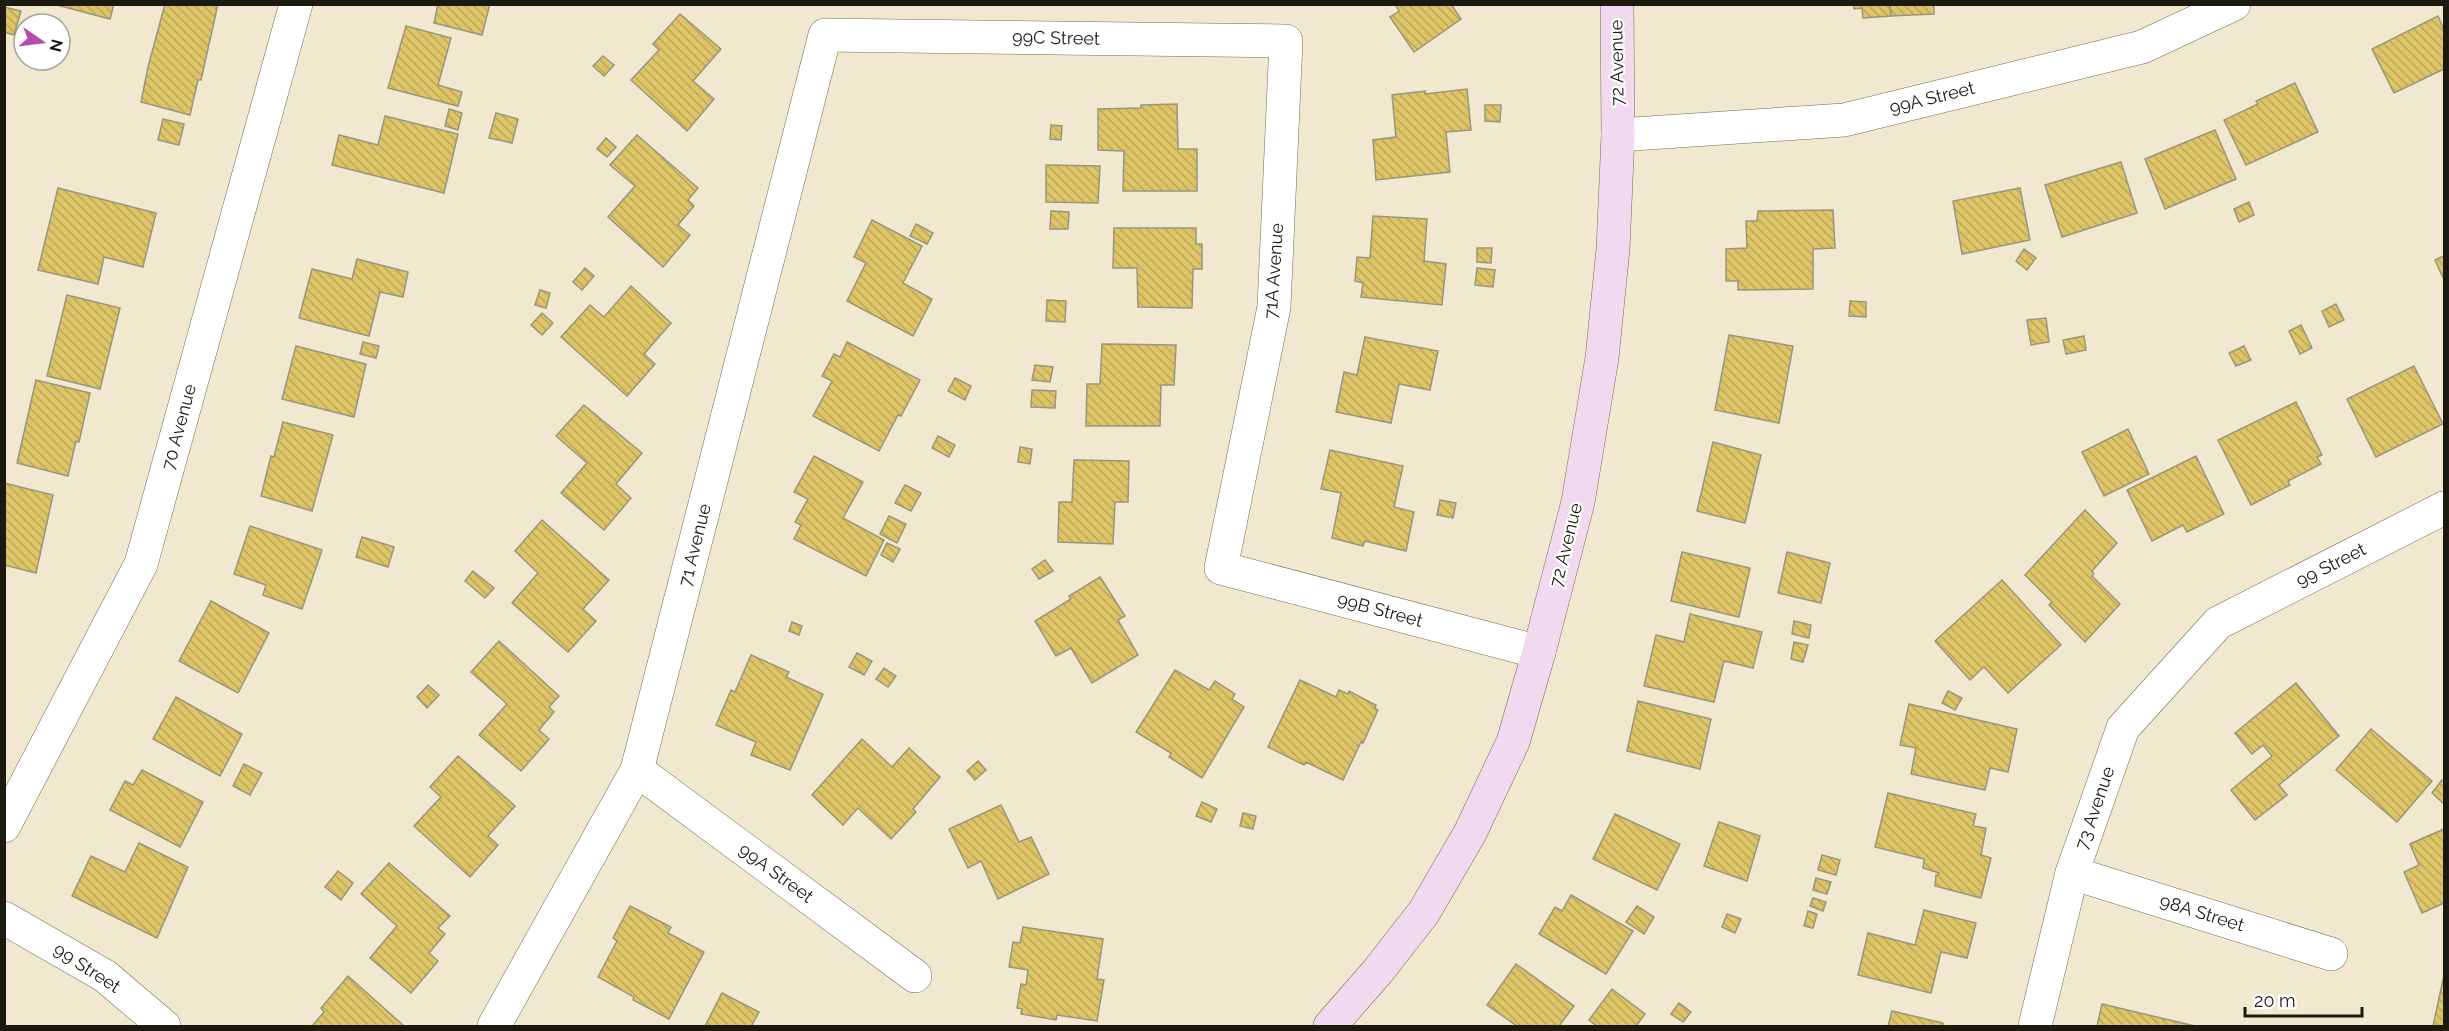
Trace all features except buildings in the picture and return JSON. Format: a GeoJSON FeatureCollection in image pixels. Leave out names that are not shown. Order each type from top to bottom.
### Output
{"type":"FeatureCollection","features":[{"type":"Feature","properties":{"kind":"street","name":"70 Avenue"},"geometry":{"type":"LineString","coordinates":[[4,826],[141,564],[296,4]]}},
{"type":"Feature","properties":{"kind":"street","name":"72 Avenue"},"geometry":{"type":"LineString","coordinates":[[1330,1026],[1378,971],[1424,912],[1470,833],[1513,742],[1539,652],[1578,502],[1602,358],[1613,249],[1618,135],[1617,4]]}},
{"type":"Feature","properties":{"kind":"street","name":"99A Street"},"geometry":{"type":"LineString","coordinates":[[1618,135],[1844,120],[2142,47],[2234,4]]}},
{"type":"Feature","properties":{"kind":"street","name":"99C Street"},"geometry":{"type":"LineString","coordinates":[[825,35],[1286,41]]}},
{"type":"Feature","properties":{"kind":"street","name":"71 Avenue"},"geometry":{"type":"LineString","coordinates":[[494,1026],[637,770],[825,35]]}},
{"type":"Feature","properties":{"kind":"street","name":"71A Avenue"},"geometry":{"type":"LineString","coordinates":[[1221,568],[1274,307],[1286,41]]}},
{"type":"Feature","properties":{"kind":"street","name":"99 Street"},"geometry":{"type":"LineString","coordinates":[[2218,623],[2445,507]]}},
{"type":"Feature","properties":{"kind":"street","name":"99B Street"},"geometry":{"type":"LineString","coordinates":[[1221,568],[1539,652]]}},
{"type":"Feature","properties":{"kind":"street","name":"73 Avenue"},"geometry":{"type":"LineString","coordinates":[[2035,1026],[2072,873],[2122,728],[2218,623]]}},
{"type":"Feature","properties":{"kind":"street","name":"99A Street"},"geometry":{"type":"LineString","coordinates":[[637,770],[915,976]]}},
{"type":"Feature","properties":{"kind":"street","name":"98A Street"},"geometry":{"type":"LineString","coordinates":[[2072,873],[2331,954]]}},
{"type":"Feature","properties":{"kind":"street","name":"99 Street"},"geometry":{"type":"LineString","coordinates":[[4,918],[105,976],[164,1026]]}}]}
